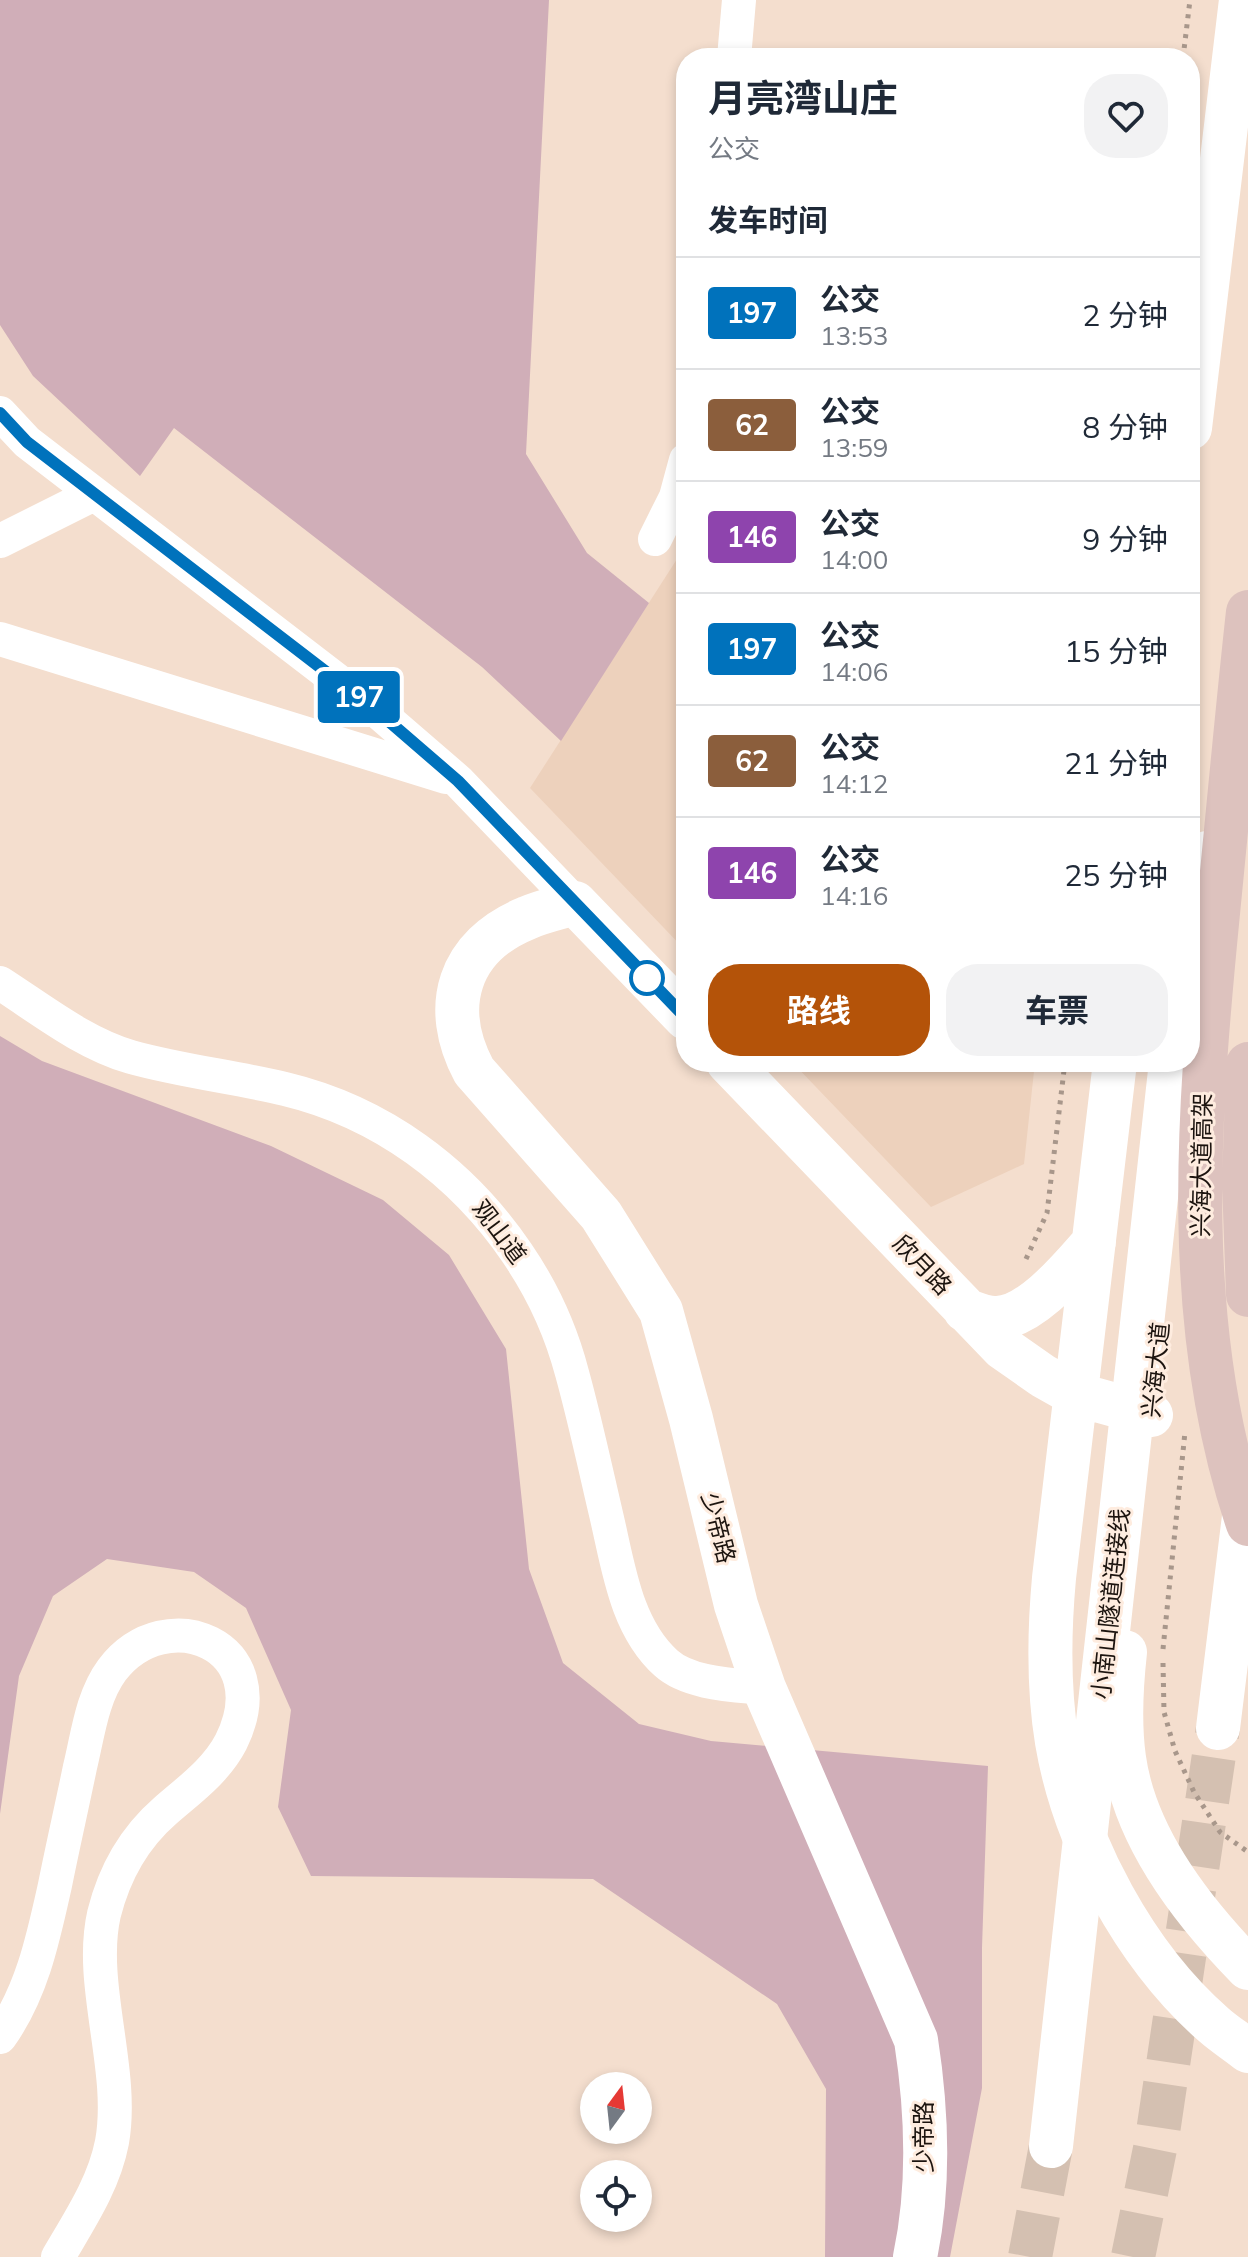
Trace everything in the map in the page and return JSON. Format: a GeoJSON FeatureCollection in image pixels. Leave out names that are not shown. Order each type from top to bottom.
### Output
{"type":"FeatureCollection","features":[{"type":"Feature","properties":{"kind":"main road","name":"兴海大道高架"},"geometry":{"type":"LineString","coordinates":[[1248,612],[1204,1052],[1199,1191],[1202,1275],[1216,1388],[1229,1455],[1248,1524]]}},
{"type":"Feature","properties":{"kind":"main road","name":"兴海大道高架"},"geometry":{"type":"LineString","coordinates":[[1248,1064],[1244,1182],[1248,1295]]}},
{"type":"Feature","properties":{"kind":"street"},"geometry":{"type":"LineString","coordinates":[[735,48],[739,0]]}},
{"type":"Feature","properties":{"kind":"street"},"geometry":{"type":"LineString","coordinates":[[1200,344],[1241,0]]}},
{"type":"Feature","properties":{"kind":"street"},"geometry":{"type":"LineString","coordinates":[[0,413],[27,442],[377,711],[458,781],[676,1008]]}},
{"type":"Feature","properties":{"kind":"street"},"geometry":{"type":"LineString","coordinates":[[0,541],[94,494]]}},
{"type":"Feature","properties":{"kind":"street"},"geometry":{"type":"LineString","coordinates":[[655,539],[676,497]]}},
{"type":"Feature","properties":{"kind":"street"},"geometry":{"type":"LineString","coordinates":[[0,639],[458,781]]}},
{"type":"Feature","properties":{"kind":"street"},"geometry":{"type":"LineString","coordinates":[[1200,891],[1243,658]]}},
{"type":"Feature","properties":{"kind":"street","name":"兴海大道"},"geometry":{"type":"LineString","coordinates":[[1200,1034],[1248,738]]}},
{"type":"Feature","properties":{"kind":"street","name":"少帝路"},"geometry":{"type":"LineString","coordinates":[[575,903],[526,918],[498,934],[475,956],[457,991],[456,1015],[461,1047],[474,1071],[493,1094],[601,1215],[661,1311],[736,1605],[764,1688],[916,2040],[924,2092],[924,2202],[915,2257]]}},
{"type":"Feature","properties":{"kind":"street","name":"观山道"},"geometry":{"type":"LineString","coordinates":[[0,983],[94,1042],[131,1057],[289,1090],[343,1107],[392,1133],[434,1161],[467,1191],[495,1222],[540,1288],[571,1369],[628,1605],[651,1644],[667,1665],[704,1681],[764,1688]]}},
{"type":"Feature","properties":{"kind":"street","name":"欣月路"},"geometry":{"type":"LineString","coordinates":[[738,1072],[1003,1348],[1075,1394],[1168,1420]]}},
{"type":"Feature","properties":{"kind":"street"},"geometry":{"type":"LineString","coordinates":[[1114,1072],[1049,1634],[1057,1744],[1074,1806],[1103,1877],[1133,1931],[1169,1978],[1214,2025],[1248,2051]]}},
{"type":"Feature","properties":{"kind":"street","name":"小南山隧道连接线"},"geometry":{"type":"LineString","coordinates":[[1051,2146],[1170,1072]]}},
{"type":"Feature","properties":{"kind":"street","name":"兴海大道"},"geometry":{"type":"LineString","coordinates":[[1194,1072],[1176,1182],[1168,1420],[1122,1684],[1121,1721],[1124,1760],[1136,1805],[1160,1854],[1187,1898],[1248,1968]]}},
{"type":"Feature","properties":{"kind":"street"},"geometry":{"type":"LineString","coordinates":[[965,1310],[993,1319],[1010,1316],[1060,1281],[1094,1242]]}},
{"type":"Feature","properties":{"kind":"street"},"geometry":{"type":"LineString","coordinates":[[1218,1728],[1248,1481]]}},
{"type":"Feature","properties":{"kind":"street"},"geometry":{"type":"LineString","coordinates":[[0,2037],[12,2020],[35,1968],[92,1713],[111,1671],[124,1656],[157,1639],[188,1637],[219,1646],[232,1659],[240,1676],[243,1701],[237,1730],[227,1750],[208,1774],[162,1814],[132,1848],[120,1869],[104,1915],[101,1958],[115,2096],[111,2143],[95,2192],[58,2257]]}},
{"type":"Feature","properties":{"kind":"path"},"geometry":{"type":"LineString","coordinates":[[1184,48],[1190,0]]}},
{"type":"Feature","properties":{"kind":"path"},"geometry":{"type":"LineString","coordinates":[[1025,1262],[1047,1213],[1064,1072]]}},
{"type":"Feature","properties":{"kind":"path"},"geometry":{"type":"LineString","coordinates":[[1168,1420],[1164,1712],[1175,1751],[1194,1792],[1220,1832],[1248,1852]]}},
{"type":"Feature","properties":{"kind":"shaded area"},"geometry":{"type":"Polygon","coordinates":[[[0,0],[549,0],[526,454],[587,553],[649,603],[561,741],[482,667],[174,428],[140,476],[33,376],[0,325],[0,0]]]}},
{"type":"Feature","properties":{"kind":"shaded area"},"geometry":{"type":"Polygon","coordinates":[[[676,561],[676,941],[530,788],[676,561]]]}},
{"type":"Feature","properties":{"kind":"shaded area"},"geometry":{"type":"Polygon","coordinates":[[[0,1036],[42,1061],[271,1146],[383,1200],[449,1255],[506,1349],[529,1569],[563,1663],[639,1724],[711,1741],[988,1766],[982,1948],[982,2088],[950,2257],[825,2257],[826,2089],[777,2004],[593,1879],[311,1876],[278,1807],[291,1710],[246,1608],[194,1572],[107,1559],[53,1596],[19,1676],[0,1814],[0,1036]]]}},
{"type":"Feature","properties":{"kind":"shaded area"},"geometry":{"type":"Polygon","coordinates":[[[802,1072],[1034,1072],[1024,1164],[931,1207],[802,1072]]]}},
{"type":"Feature","properties":{"kind":"tunnel"},"geometry":{"type":"LineString","coordinates":[[1133,2257],[1157,2139],[1218,1728]]}},
{"type":"Feature","properties":{"kind":"tunnel"},"geometry":{"type":"LineString","coordinates":[[1030,2257],[1051,2146]]}},
{"type":"Feature","properties":{"kind":"bus line","name":"197"},"geometry":{"type":"LineString","coordinates":[[0,413],[27,442],[377,711],[458,781],[676,1008]]}}]}
